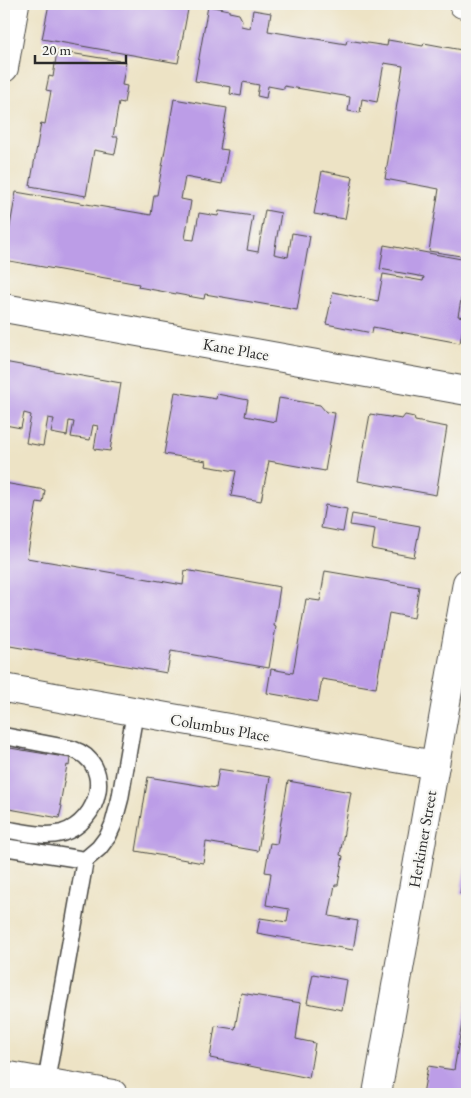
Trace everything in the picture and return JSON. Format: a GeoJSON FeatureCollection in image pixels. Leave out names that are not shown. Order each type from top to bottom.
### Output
{"type":"FeatureCollection","features":[{"type":"Feature","properties":{"kind":"street"},"geometry":{"type":"LineString","coordinates":[[4,68],[16,4]]}},
{"type":"Feature","properties":{"kind":"street","name":"Kane Place"},"geometry":{"type":"LineString","coordinates":[[4,308],[467,391]]}},
{"type":"Feature","properties":{"kind":"street","name":"Herkimer Street"},"geometry":{"type":"LineString","coordinates":[[377,1094],[435,766],[460,664],[467,583]]}},
{"type":"Feature","properties":{"kind":"street","name":"Columbus Place"},"geometry":{"type":"LineString","coordinates":[[4,688],[435,766]]}},
{"type":"Feature","properties":{"kind":"street"},"geometry":{"type":"LineString","coordinates":[[4,1075],[113,1094]]}},
{"type":"Feature","properties":{"kind":"lane"},"geometry":{"type":"LineString","coordinates":[[46,1082],[85,860],[99,848],[113,825],[120,799],[136,712]]}},
{"type":"Feature","properties":{"kind":"lane"},"geometry":{"type":"LineString","coordinates":[[4,736],[80,752],[87,756],[94,768],[97,785],[96,800],[92,808],[78,825],[68,830],[61,833],[43,835],[4,829]]}},
{"type":"Feature","properties":{"kind":"lane"},"geometry":{"type":"LineString","coordinates":[[4,847],[85,860]]}},
{"type":"Feature","properties":{"kind":"building"},"geometry":{"type":"Polygon","coordinates":[[[49,4],[189,4],[178,63],[42,39],[49,4]]]}},
{"type":"Feature","properties":{"kind":"building"},"geometry":{"type":"Polygon","coordinates":[[[208,6],[239,14],[242,20],[241,26],[250,28],[253,10],[271,13],[268,31],[346,44],[347,40],[387,46],[388,40],[423,46],[424,43],[467,51],[467,178],[465,193],[467,193],[467,257],[429,251],[439,189],[385,179],[403,66],[384,63],[377,102],[362,99],[360,113],[348,111],[350,97],[284,86],[284,89],[268,86],[266,98],[257,96],[259,85],[243,82],[241,96],[230,94],[231,87],[195,81],[208,6]]]}},
{"type":"Feature","properties":{"kind":"building"},"geometry":{"type":"Polygon","coordinates":[[[57,51],[126,62],[122,85],[127,86],[124,103],[119,102],[113,137],[118,137],[115,154],[94,150],[86,196],[30,186],[41,123],[45,124],[51,91],[46,90],[49,76],[53,77],[57,51]]]}},
{"type":"Feature","properties":{"kind":"building"},"geometry":{"type":"Polygon","coordinates":[[[174,99],[227,108],[220,149],[228,150],[222,184],[185,177],[181,199],[191,201],[185,239],[194,240],[199,213],[218,216],[219,211],[253,216],[247,250],[258,252],[265,210],[281,213],[274,254],[288,257],[292,233],[310,236],[297,310],[205,294],[204,299],[138,287],[139,284],[4,260],[16,192],[151,215],[154,195],[157,195],[174,99]]]}},
{"type":"Feature","properties":{"kind":"building"},"geometry":{"type":"Polygon","coordinates":[[[322,171],[353,177],[345,219],[314,214],[322,171]]]}},
{"type":"Feature","properties":{"kind":"building"},"geometry":{"type":"Polygon","coordinates":[[[384,245],[467,260],[458,316],[465,317],[460,343],[373,327],[372,333],[326,324],[333,292],[378,301],[383,274],[423,281],[424,277],[380,269],[384,245]]]}},
{"type":"Feature","properties":{"kind":"building"},"geometry":{"type":"Polygon","coordinates":[[[4,362],[121,383],[110,451],[94,449],[98,426],[93,425],[90,440],[71,437],[74,422],[69,421],[67,436],[51,433],[54,419],[48,418],[43,446],[26,443],[31,415],[24,413],[21,428],[5,425],[7,411],[4,410],[4,362]]]}},
{"type":"Feature","properties":{"kind":"building"},"geometry":{"type":"Polygon","coordinates":[[[175,392],[216,399],[217,394],[248,400],[245,416],[275,422],[279,398],[320,405],[326,412],[335,413],[325,471],[269,461],[261,501],[231,496],[236,471],[205,466],[206,461],[164,454],[175,392]]]}},
{"type":"Feature","properties":{"kind":"building"},"geometry":{"type":"Polygon","coordinates":[[[370,414],[402,419],[405,415],[414,417],[415,421],[447,427],[436,495],[358,481],[370,414]]]}},
{"type":"Feature","properties":{"kind":"building"},"geometry":{"type":"Polygon","coordinates":[[[4,483],[45,490],[43,503],[37,502],[27,558],[183,585],[185,570],[280,587],[269,668],[171,651],[167,673],[4,645],[4,483]]]}},
{"type":"Feature","properties":{"kind":"building"},"geometry":{"type":"Polygon","coordinates":[[[325,505],[347,509],[343,532],[321,528],[325,505]]]}},
{"type":"Feature","properties":{"kind":"building"},"geometry":{"type":"Polygon","coordinates":[[[352,514],[420,526],[414,557],[372,549],[375,529],[350,525],[352,514]]]}},
{"type":"Feature","properties":{"kind":"building"},"geometry":{"type":"Polygon","coordinates":[[[325,571],[419,587],[414,618],[389,613],[376,688],[322,679],[318,702],[267,693],[271,669],[293,673],[306,599],[320,601],[325,571]]]}},
{"type":"Feature","properties":{"kind":"building"},"geometry":{"type":"Polygon","coordinates":[[[4,747],[70,758],[69,766],[67,765],[59,818],[4,808],[4,747]]]}},
{"type":"Feature","properties":{"kind":"building"},"geometry":{"type":"Polygon","coordinates":[[[219,769],[270,777],[258,851],[206,842],[203,863],[136,851],[148,777],[216,788],[219,769]]]}},
{"type":"Feature","properties":{"kind":"building"},"geometry":{"type":"Polygon","coordinates":[[[288,781],[351,792],[340,855],[343,856],[338,885],[335,885],[329,916],[358,921],[353,950],[257,933],[260,918],[287,922],[289,909],[266,905],[271,873],[265,872],[270,843],[277,844],[288,781]]]}},
{"type":"Feature","properties":{"kind":"building"},"geometry":{"type":"Polygon","coordinates":[[[467,861],[467,896],[460,894],[467,861]]]}},
{"type":"Feature","properties":{"kind":"building"},"geometry":{"type":"Polygon","coordinates":[[[313,974],[347,980],[342,1010],[307,1003],[313,974]]]}},
{"type":"Feature","properties":{"kind":"building"},"geometry":{"type":"Polygon","coordinates":[[[241,993],[301,1003],[296,1039],[315,1043],[309,1078],[210,1058],[215,1026],[235,1029],[241,993]]]}},
{"type":"Feature","properties":{"kind":"building"},"geometry":{"type":"Polygon","coordinates":[[[466,1000],[467,1094],[423,1094],[428,1066],[454,1070],[466,1000]]]}}]}
